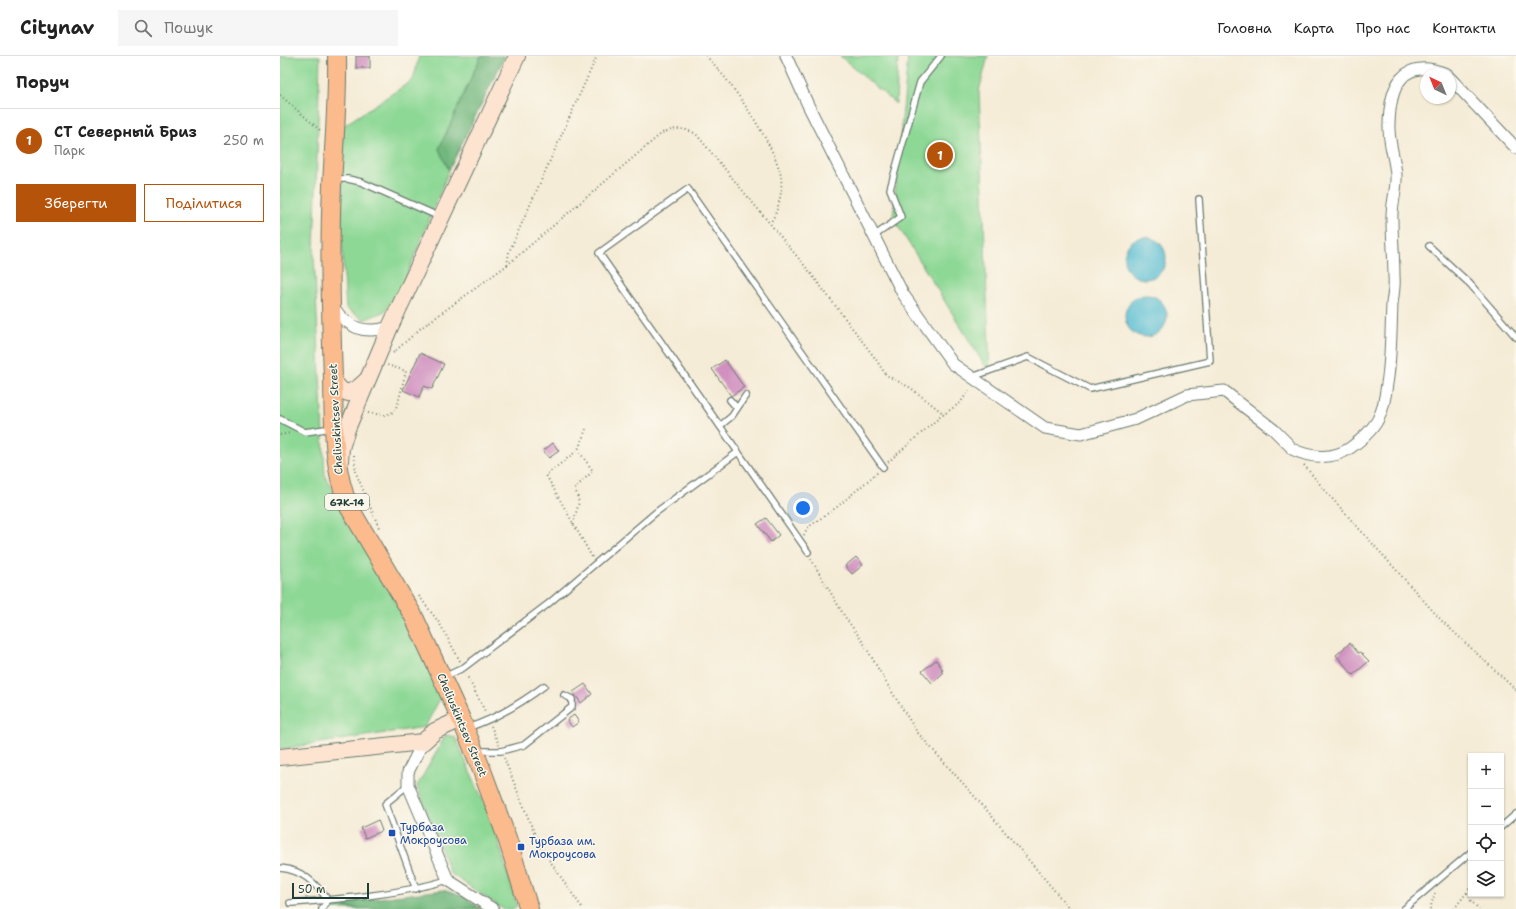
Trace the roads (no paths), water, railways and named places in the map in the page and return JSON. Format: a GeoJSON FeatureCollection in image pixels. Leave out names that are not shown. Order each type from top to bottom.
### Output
{"type":"FeatureCollection","features":[{"type":"Feature","properties":{"kind":"main road","name":"Cheliuskintsev Street"},"geometry":{"type":"LineString","coordinates":[[337,56],[333,180],[332,308],[335,428],[339,475],[342,491],[349,507],[414,617],[463,724],[507,838],[529,909]]}},
{"type":"Feature","properties":{"kind":"main road"},"geometry":{"type":"LineString","coordinates":[[339,475],[341,448],[390,327],[517,56]]}},
{"type":"Feature","properties":{"kind":"main road"},"geometry":{"type":"LineString","coordinates":[[333,381],[341,390],[348,393],[358,388],[368,379]]}},
{"type":"Feature","properties":{"kind":"main road"},"geometry":{"type":"LineString","coordinates":[[334,409],[349,405],[368,379]]}},
{"type":"Feature","properties":{"kind":"main road"},"geometry":{"type":"LineString","coordinates":[[280,757],[423,742],[435,732],[463,724]]}},
{"type":"Feature","properties":{"kind":"street"},"geometry":{"type":"LineString","coordinates":[[786,56],[811,112],[904,294],[953,364],[1045,428],[1081,434],[1136,419],[1187,396],[1224,391],[1274,430],[1290,447],[1306,455],[1321,457],[1343,453],[1356,444],[1380,416],[1389,367],[1394,278],[1391,212],[1396,190],[1396,174],[1389,126],[1394,80],[1400,67],[1407,61]]}},
{"type":"Feature","properties":{"kind":"street"},"geometry":{"type":"LineString","coordinates":[[1426,58],[1439,68]]}},
{"type":"Feature","properties":{"kind":"street"},"geometry":{"type":"LineString","coordinates":[[1456,84],[1516,148]]}},
{"type":"Feature","properties":{"kind":"street"},"geometry":{"type":"LineString","coordinates":[[332,308],[348,324],[365,330],[378,330],[390,327]]}},
{"type":"Feature","properties":{"kind":"street"},"geometry":{"type":"LineString","coordinates":[[423,742],[408,772],[408,785],[448,880],[493,909]]}},
{"type":"Feature","properties":{"kind":"lane"},"geometry":{"type":"LineString","coordinates":[[874,236],[901,217],[890,189],[920,82],[941,56]]}},
{"type":"Feature","properties":{"kind":"lane"},"geometry":{"type":"LineString","coordinates":[[333,180],[348,179],[361,182],[442,218]]}},
{"type":"Feature","properties":{"kind":"lane"},"geometry":{"type":"LineString","coordinates":[[808,552],[599,253],[688,189],[883,467]]}},
{"type":"Feature","properties":{"kind":"lane"},"geometry":{"type":"LineString","coordinates":[[974,379],[1028,357],[1090,389],[1210,361],[1199,199]]}},
{"type":"Feature","properties":{"kind":"lane"},"geometry":{"type":"LineString","coordinates":[[1429,246],[1470,284],[1516,337]]}},
{"type":"Feature","properties":{"kind":"lane"},"geometry":{"type":"LineString","coordinates":[[720,426],[732,416],[746,395]]}},
{"type":"Feature","properties":{"kind":"lane"},"geometry":{"type":"LineString","coordinates":[[730,400],[737,408]]}},
{"type":"Feature","properties":{"kind":"lane"},"geometry":{"type":"LineString","coordinates":[[280,419],[305,432],[335,428]]}},
{"type":"Feature","properties":{"kind":"lane"},"geometry":{"type":"LineString","coordinates":[[442,678],[470,664],[548,604],[655,513],[738,452]]}},
{"type":"Feature","properties":{"kind":"lane"},"geometry":{"type":"LineString","coordinates":[[463,724],[485,722],[520,704],[544,686]]}},
{"type":"Feature","properties":{"kind":"lane"},"geometry":{"type":"LineString","coordinates":[[474,751],[501,751],[524,745],[572,707],[572,699],[564,695]]}},
{"type":"Feature","properties":{"kind":"lane"},"geometry":{"type":"LineString","coordinates":[[408,785],[385,804],[416,889]]}},
{"type":"Feature","properties":{"kind":"lane"},"geometry":{"type":"LineString","coordinates":[[1503,825],[1516,814]]}},
{"type":"Feature","properties":{"kind":"lane"},"geometry":{"type":"LineString","coordinates":[[1404,909],[1468,855]]}},
{"type":"Feature","properties":{"kind":"lane"},"geometry":{"type":"LineString","coordinates":[[280,868],[290,869],[301,873],[316,885],[328,900]]}},
{"type":"Feature","properties":{"kind":"lane"},"geometry":{"type":"LineString","coordinates":[[290,903],[328,900],[416,889],[448,880]]}},
{"type":"Feature","properties":{"kind":"lane"},"geometry":{"type":"LineString","coordinates":[[322,909],[328,900]]}},
{"type":"Feature","properties":{"kind":"water"},"geometry":{"type":"Polygon","coordinates":[[[1141,237],[1149,237],[1157,240],[1163,246],[1166,258],[1163,270],[1157,276],[1149,279],[1141,279],[1133,276],[1127,270],[1124,262],[1124,254],[1127,246],[1133,240],[1141,237]]]}},
{"type":"Feature","properties":{"kind":"water"},"geometry":{"type":"Polygon","coordinates":[[[1142,295],[1150,295],[1158,298],[1164,304],[1167,316],[1164,328],[1158,334],[1150,337],[1142,337],[1134,334],[1128,328],[1125,320],[1125,312],[1128,304],[1134,298],[1142,295]]]}},
{"type":"Feature","properties":{"kind":"place","name":"СТ Северный Бриз"},"geometry":{"type":"Point","coordinates":[940,155]}},
{"type":"Feature","properties":{"kind":"place","name":"Турбаза Мокроусова"},"geometry":{"type":"Point","coordinates":[392,833]}},
{"type":"Feature","properties":{"kind":"place","name":"Турбаза им. Мокроусова"},"geometry":{"type":"Point","coordinates":[521,847]}}]}
